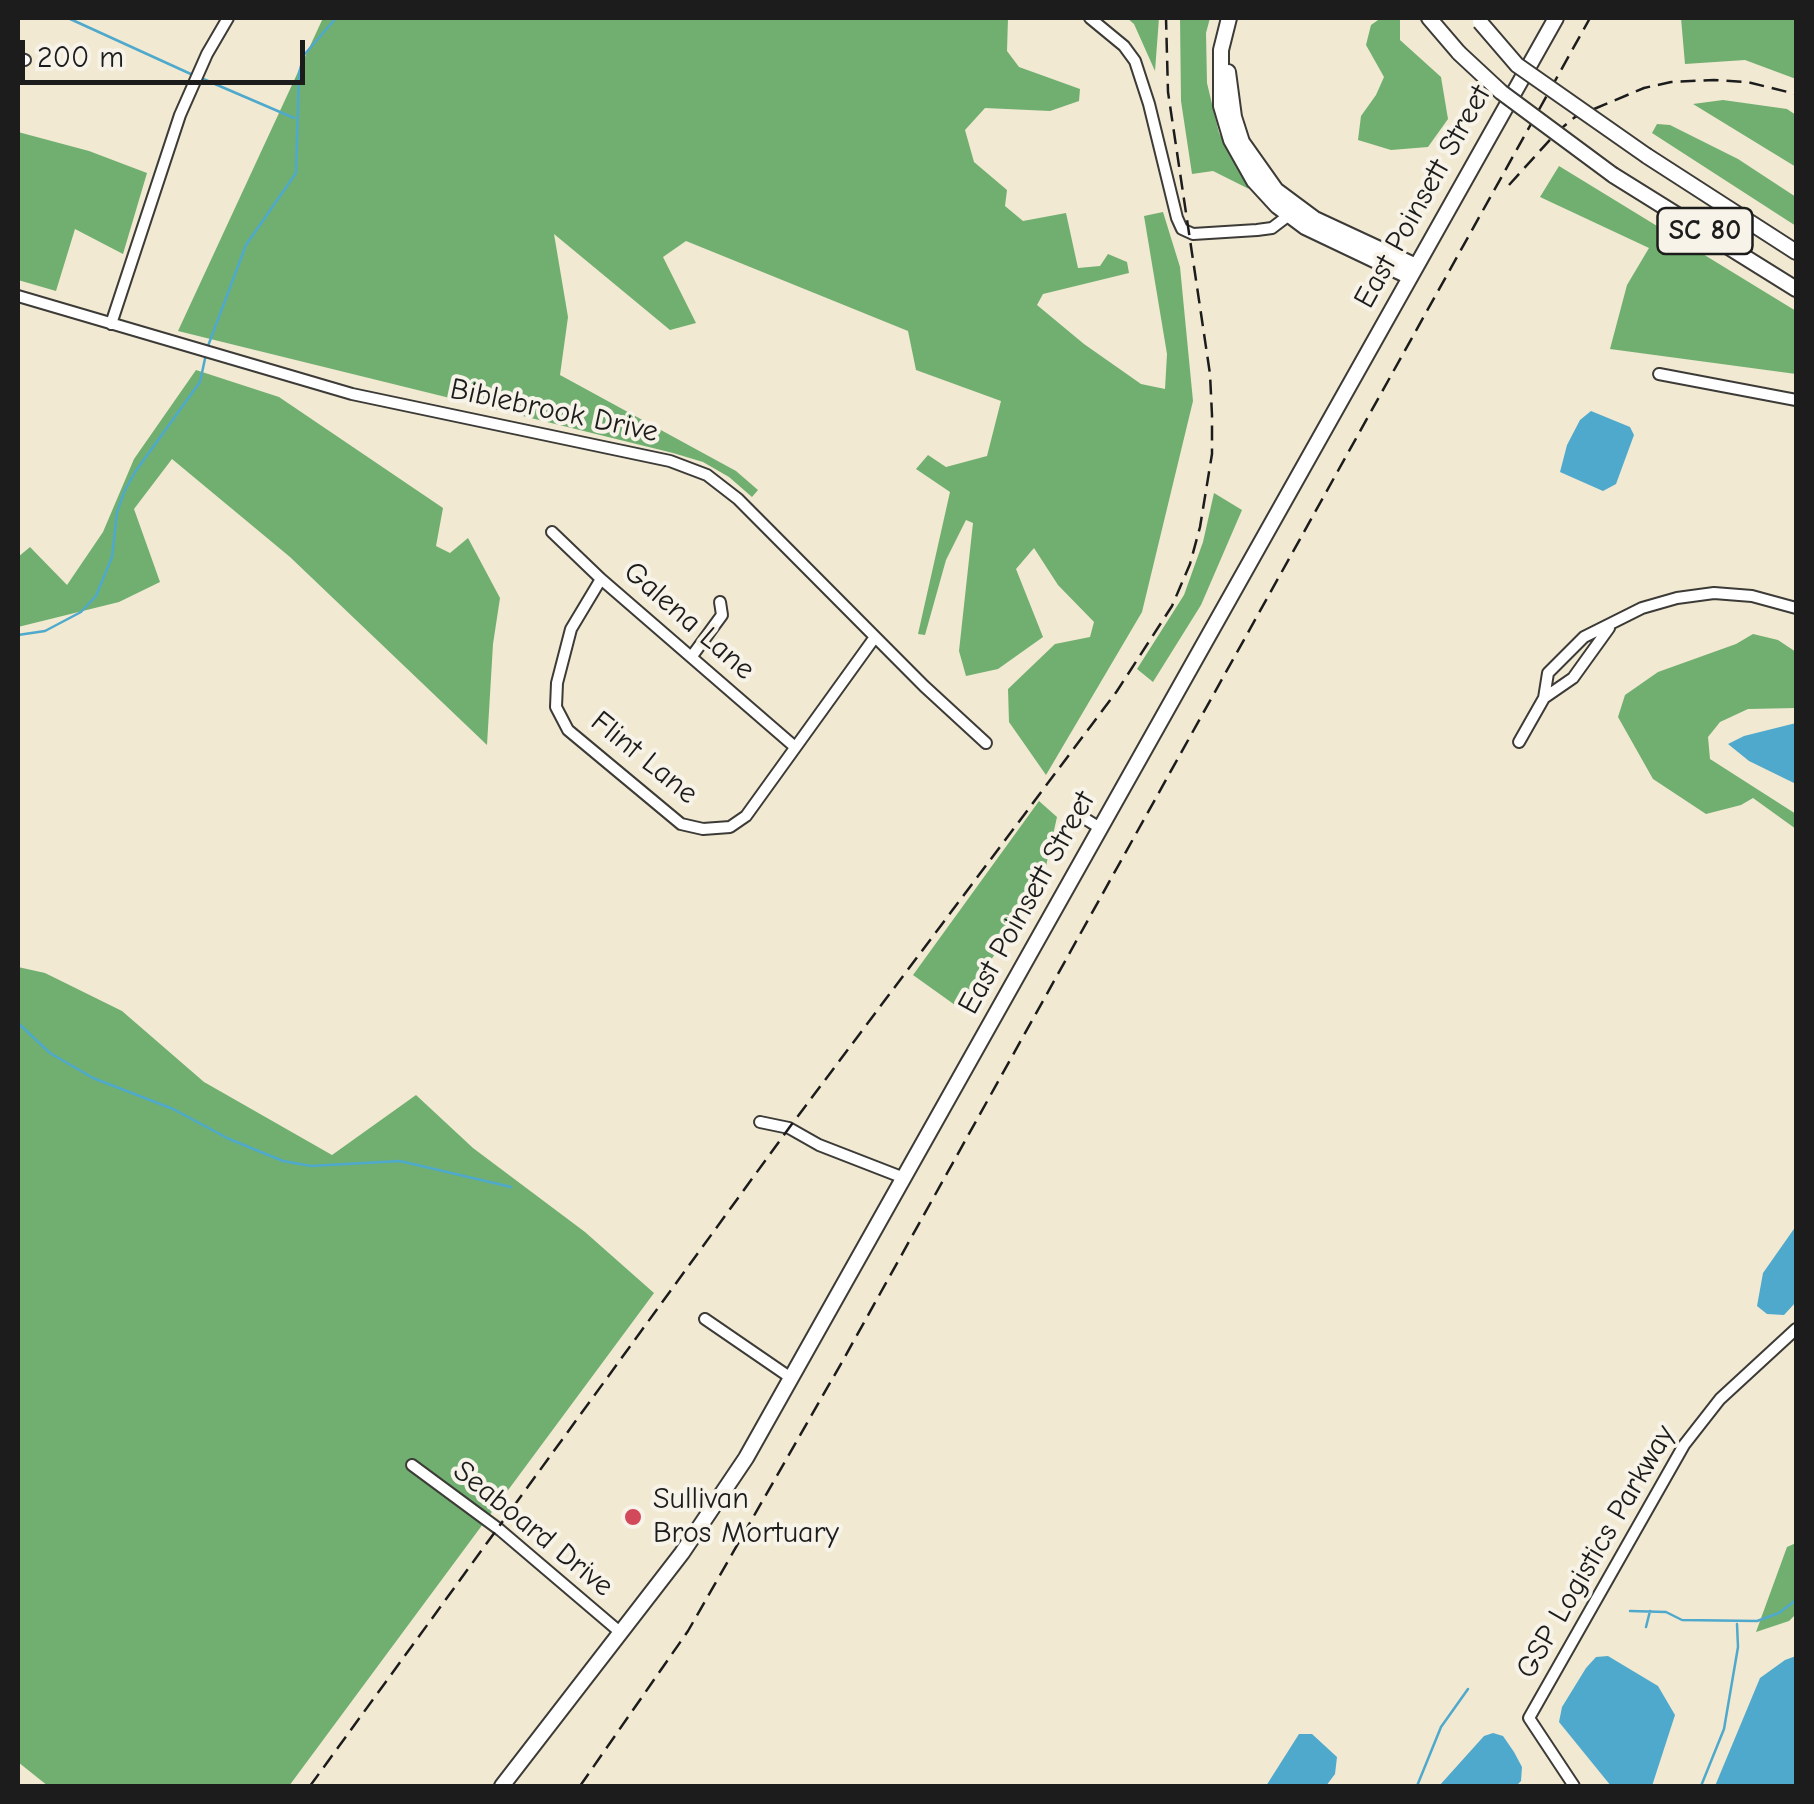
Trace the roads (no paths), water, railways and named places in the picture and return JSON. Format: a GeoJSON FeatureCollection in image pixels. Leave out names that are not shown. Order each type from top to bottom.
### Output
{"type":"FeatureCollection","features":[{"type":"Feature","properties":{"kind":"main road"},"geometry":{"type":"LineString","coordinates":[[1229,18],[1220,69],[1225,124],[1254,181],[1294,212]]}},
{"type":"Feature","properties":{"kind":"main road"},"geometry":{"type":"LineString","coordinates":[[1238,18],[1228,74],[1239,132],[1263,176],[1305,227],[1411,270]]}},
{"type":"Feature","properties":{"kind":"main road","name":"SC 80"},"geometry":{"type":"LineString","coordinates":[[1429,18],[1500,92],[1613,175],[1796,289]]}},
{"type":"Feature","properties":{"kind":"main road","name":"East Poinsett Street"},"geometry":{"type":"LineString","coordinates":[[502,1786],[726,1490],[1556,18]]}},
{"type":"Feature","properties":{"kind":"main road","name":"SC 80"},"geometry":{"type":"LineString","coordinates":[[1478,20],[1518,65],[1647,156],[1796,252]]}},
{"type":"Feature","properties":{"kind":"street"},"geometry":{"type":"LineString","coordinates":[[111,324],[180,115],[228,18]]}},
{"type":"Feature","properties":{"kind":"street"},"geometry":{"type":"LineString","coordinates":[[1090,18],[1124,46],[1135,62],[1176,218],[1182,228],[1193,234],[1272,228],[1294,212]]}},
{"type":"Feature","properties":{"kind":"street","name":"Biblebrook Drive"},"geometry":{"type":"LineString","coordinates":[[18,296],[358,396],[689,467],[707,475],[738,499],[986,743]]}},
{"type":"Feature","properties":{"kind":"street"},"geometry":{"type":"LineString","coordinates":[[1658,374],[1796,400]]}},
{"type":"Feature","properties":{"kind":"street","name":"Galena Lane"},"geometry":{"type":"LineString","coordinates":[[552,532],[601,580],[795,747]]}},
{"type":"Feature","properties":{"kind":"street","name":"Flint Lane"},"geometry":{"type":"LineString","coordinates":[[601,580],[571,629],[557,683],[556,707],[568,730],[681,824],[703,830],[730,828],[746,816],[875,637]]}},
{"type":"Feature","properties":{"kind":"street"},"geometry":{"type":"LineString","coordinates":[[1519,742],[1544,698],[1548,674],[1584,638],[1612,623],[1660,603],[1714,594],[1752,596],[1796,608]]}},
{"type":"Feature","properties":{"kind":"street"},"geometry":{"type":"LineString","coordinates":[[692,656],[722,615],[720,602]]}},
{"type":"Feature","properties":{"kind":"street"},"geometry":{"type":"LineString","coordinates":[[1544,698],[1573,678],[1612,623]]}},
{"type":"Feature","properties":{"kind":"street"},"geometry":{"type":"LineString","coordinates":[[1079,815],[1100,828]]}},
{"type":"Feature","properties":{"kind":"street"},"geometry":{"type":"LineString","coordinates":[[760,1122],[789,1128],[818,1145],[904,1178]]}},
{"type":"Feature","properties":{"kind":"street"},"geometry":{"type":"LineString","coordinates":[[705,1319],[791,1378]]}},
{"type":"Feature","properties":{"kind":"street","name":"GSP Logistics Parkway"},"geometry":{"type":"LineString","coordinates":[[1574,1786],[1529,1718],[1684,1445],[1720,1399],[1796,1329]]}},
{"type":"Feature","properties":{"kind":"street","name":"Seaboard Drive"},"geometry":{"type":"LineString","coordinates":[[412,1465],[500,1530],[621,1633]]}},
{"type":"Feature","properties":{"kind":"water"},"geometry":{"type":"Polygon","coordinates":[[[1591,411],[1630,427],[1634,435],[1616,484],[1603,491],[1560,472],[1567,445],[1580,420],[1591,411]]]}},
{"type":"Feature","properties":{"kind":"water"},"geometry":{"type":"Polygon","coordinates":[[[1796,723],[1796,784],[1749,761],[1728,744],[1744,736],[1796,723]]]}},
{"type":"Feature","properties":{"kind":"water"},"geometry":{"type":"Polygon","coordinates":[[[1796,1226],[1796,1302],[1784,1315],[1767,1314],[1757,1306],[1763,1273],[1796,1226]]]}},
{"type":"Feature","properties":{"kind":"water"},"geometry":{"type":"Polygon","coordinates":[[[1608,1656],[1658,1686],[1675,1715],[1652,1786],[1611,1786],[1559,1722],[1562,1707],[1586,1668],[1596,1657],[1608,1656]]]}},
{"type":"Feature","properties":{"kind":"water"},"geometry":{"type":"Polygon","coordinates":[[[1796,1656],[1796,1786],[1715,1786],[1760,1678],[1796,1656]]]}},
{"type":"Feature","properties":{"kind":"water"},"geometry":{"type":"Polygon","coordinates":[[[1299,1734],[1312,1734],[1337,1757],[1335,1774],[1326,1786],[1266,1786],[1299,1734]]]}},
{"type":"Feature","properties":{"kind":"water"},"geometry":{"type":"Polygon","coordinates":[[[1484,1736],[1503,1736],[1522,1767],[1521,1781],[1516,1786],[1439,1786],[1484,1736]]]}},
{"type":"Feature","properties":{"kind":"waterway"},"geometry":{"type":"LineString","coordinates":[[68,18],[193,75]]}},
{"type":"Feature","properties":{"kind":"waterway"},"geometry":{"type":"LineString","coordinates":[[208,346],[246,245],[296,173],[299,73],[304,55],[336,18]]}},
{"type":"Feature","properties":{"kind":"waterway"},"geometry":{"type":"LineString","coordinates":[[201,78],[294,118]]}},
{"type":"Feature","properties":{"kind":"waterway"},"geometry":{"type":"LineString","coordinates":[[18,635],[45,631],[81,612],[96,596],[112,557],[117,512],[124,492],[200,382],[206,354]]}},
{"type":"Feature","properties":{"kind":"waterway"},"geometry":{"type":"LineString","coordinates":[[18,1023],[50,1053],[93,1078],[173,1109],[229,1139],[283,1161],[311,1166],[400,1161],[511,1187]]}},
{"type":"Feature","properties":{"kind":"waterway"},"geometry":{"type":"LineString","coordinates":[[1630,1611],[1666,1612],[1682,1620],[1757,1621],[1779,1613],[1796,1600]]}},
{"type":"Feature","properties":{"kind":"waterway"},"geometry":{"type":"LineString","coordinates":[[1646,1627],[1650,1611]]}},
{"type":"Feature","properties":{"kind":"waterway"},"geometry":{"type":"LineString","coordinates":[[1701,1786],[1724,1729],[1738,1647],[1737,1624]]}},
{"type":"Feature","properties":{"kind":"waterway"},"geometry":{"type":"LineString","coordinates":[[1417,1786],[1441,1727],[1468,1689]]}},
{"type":"Feature","properties":{"kind":"railway"},"geometry":{"type":"LineString","coordinates":[[310,1786],[789,1128],[1117,691],[1172,606],[1200,527],[1212,454],[1212,415],[1210,374],[1168,92],[1166,18]]}},
{"type":"Feature","properties":{"kind":"railway"},"geometry":{"type":"LineString","coordinates":[[580,1786],[688,1631],[842,1362],[1590,18]]}},
{"type":"Feature","properties":{"kind":"railway"},"geometry":{"type":"LineString","coordinates":[[1509,185],[1575,117],[1644,88],[1714,80],[1747,82],[1796,94]]}},
{"type":"Feature","properties":{"kind":"place","name":"Sullivan Bros Mortuary"},"geometry":{"type":"Point","coordinates":[633,1517]}}]}
